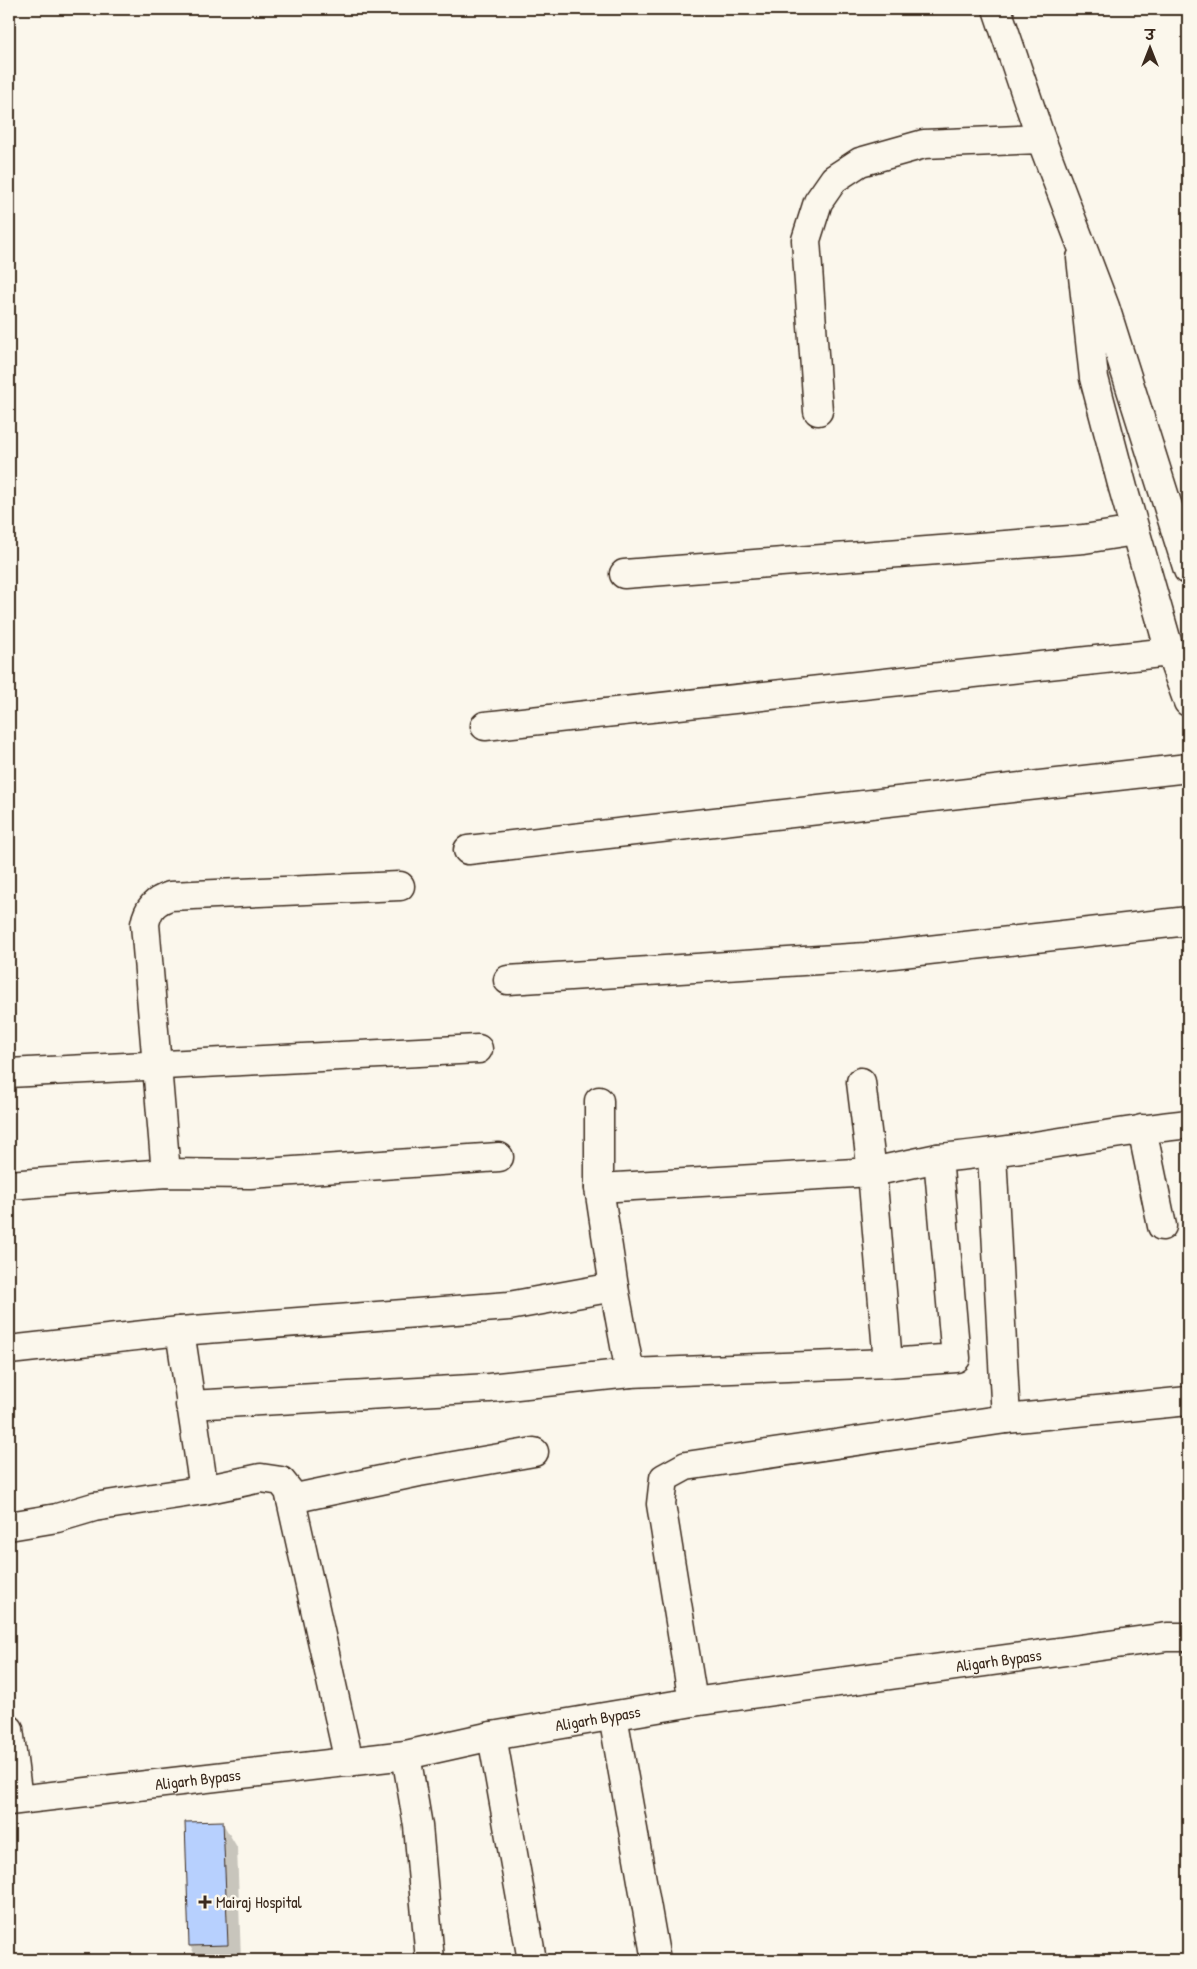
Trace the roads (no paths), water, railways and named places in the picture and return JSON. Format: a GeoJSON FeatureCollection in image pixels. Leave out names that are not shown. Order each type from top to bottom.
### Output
{"type":"FeatureCollection","features":[{"type":"Feature","properties":{"kind":"street"},"geometry":{"type":"LineString","coordinates":[[997,9],[1041,139],[1105,307],[1188,570]]}},
{"type":"Feature","properties":{"kind":"street"},"geometry":{"type":"LineString","coordinates":[[818,411],[806,240],[818,202],[834,179],[860,162],[924,144],[1041,139]]}},
{"type":"Feature","properties":{"kind":"street"},"geometry":{"type":"LineString","coordinates":[[1080,241],[1094,378],[1170,652],[1188,702]]}},
{"type":"Feature","properties":{"kind":"street"},"geometry":{"type":"LineString","coordinates":[[624,574],[1084,539],[1135,531]]}},
{"type":"Feature","properties":{"kind":"street"},"geometry":{"type":"LineString","coordinates":[[485,726],[1170,652]]}},
{"type":"Feature","properties":{"kind":"street"},"geometry":{"type":"LineString","coordinates":[[468,850],[1188,768]]}},
{"type":"Feature","properties":{"kind":"street"},"geometry":{"type":"LineString","coordinates":[[166,1173],[145,924],[146,916],[157,900],[170,896],[400,886]]}},
{"type":"Feature","properties":{"kind":"street"},"geometry":{"type":"LineString","coordinates":[[508,980],[866,957],[1188,921]]}},
{"type":"Feature","properties":{"kind":"street"},"geometry":{"type":"LineString","coordinates":[[9,1073],[157,1067],[478,1049]]}},
{"type":"Feature","properties":{"kind":"street"},"geometry":{"type":"LineString","coordinates":[[861,1082],[872,1172],[888,1363]]}},
{"type":"Feature","properties":{"kind":"street"},"geometry":{"type":"LineString","coordinates":[[599,1101],[599,1188],[630,1372]]}},
{"type":"Feature","properties":{"kind":"street"},"geometry":{"type":"LineString","coordinates":[[599,1188],[872,1172],[938,1158],[992,1154],[1142,1129],[1188,1124]]}},
{"type":"Feature","properties":{"kind":"street"},"geometry":{"type":"LineString","coordinates":[[1142,1129],[1162,1226]]}},
{"type":"Feature","properties":{"kind":"street"},"geometry":{"type":"LineString","coordinates":[[992,1154],[1006,1419]]}},
{"type":"Feature","properties":{"kind":"street"},"geometry":{"type":"LineString","coordinates":[[9,1185],[166,1173],[250,1174],[499,1157]]}},
{"type":"Feature","properties":{"kind":"street"},"geometry":{"type":"LineString","coordinates":[[190,1405],[489,1388],[630,1372],[888,1363],[956,1358],[938,1158]]}},
{"type":"Feature","properties":{"kind":"street"},"geometry":{"type":"LineString","coordinates":[[9,1350],[180,1331],[509,1306],[614,1286]]}},
{"type":"Feature","properties":{"kind":"street"},"geometry":{"type":"LineString","coordinates":[[180,1331],[204,1490]]}},
{"type":"Feature","properties":{"kind":"street"},"geometry":{"type":"LineString","coordinates":[[692,1702],[661,1504],[664,1478],[686,1466],[1006,1419],[1188,1401]]}},
{"type":"Feature","properties":{"kind":"street"},"geometry":{"type":"LineString","coordinates":[[291,1499],[419,1472],[534,1452]]}},
{"type":"Feature","properties":{"kind":"street"},"geometry":{"type":"LineString","coordinates":[[9,1526],[56,1518],[94,1508],[204,1490],[261,1478],[281,1481],[289,1491],[291,1499],[349,1762]]}},
{"type":"Feature","properties":{"kind":"street","name":"Aligarh Bypass"},"geometry":{"type":"LineString","coordinates":[[13,1800],[349,1762],[406,1754],[492,1736],[692,1702],[1168,1637],[1188,1637]]}},
{"type":"Feature","properties":{"kind":"street"},"geometry":{"type":"LineString","coordinates":[[613,1716],[656,1960]]}},
{"type":"Feature","properties":{"kind":"street"},"geometry":{"type":"LineString","coordinates":[[9,1729],[13,1800]]}},
{"type":"Feature","properties":{"kind":"street"},"geometry":{"type":"LineString","coordinates":[[492,1736],[532,1960]]}},
{"type":"Feature","properties":{"kind":"street"},"geometry":{"type":"LineString","coordinates":[[406,1754],[418,1826],[430,1960]]}},
{"type":"Feature","properties":{"kind":"place","name":"Mairaj Hospital"},"geometry":{"type":"Point","coordinates":[205,1902]}}]}
